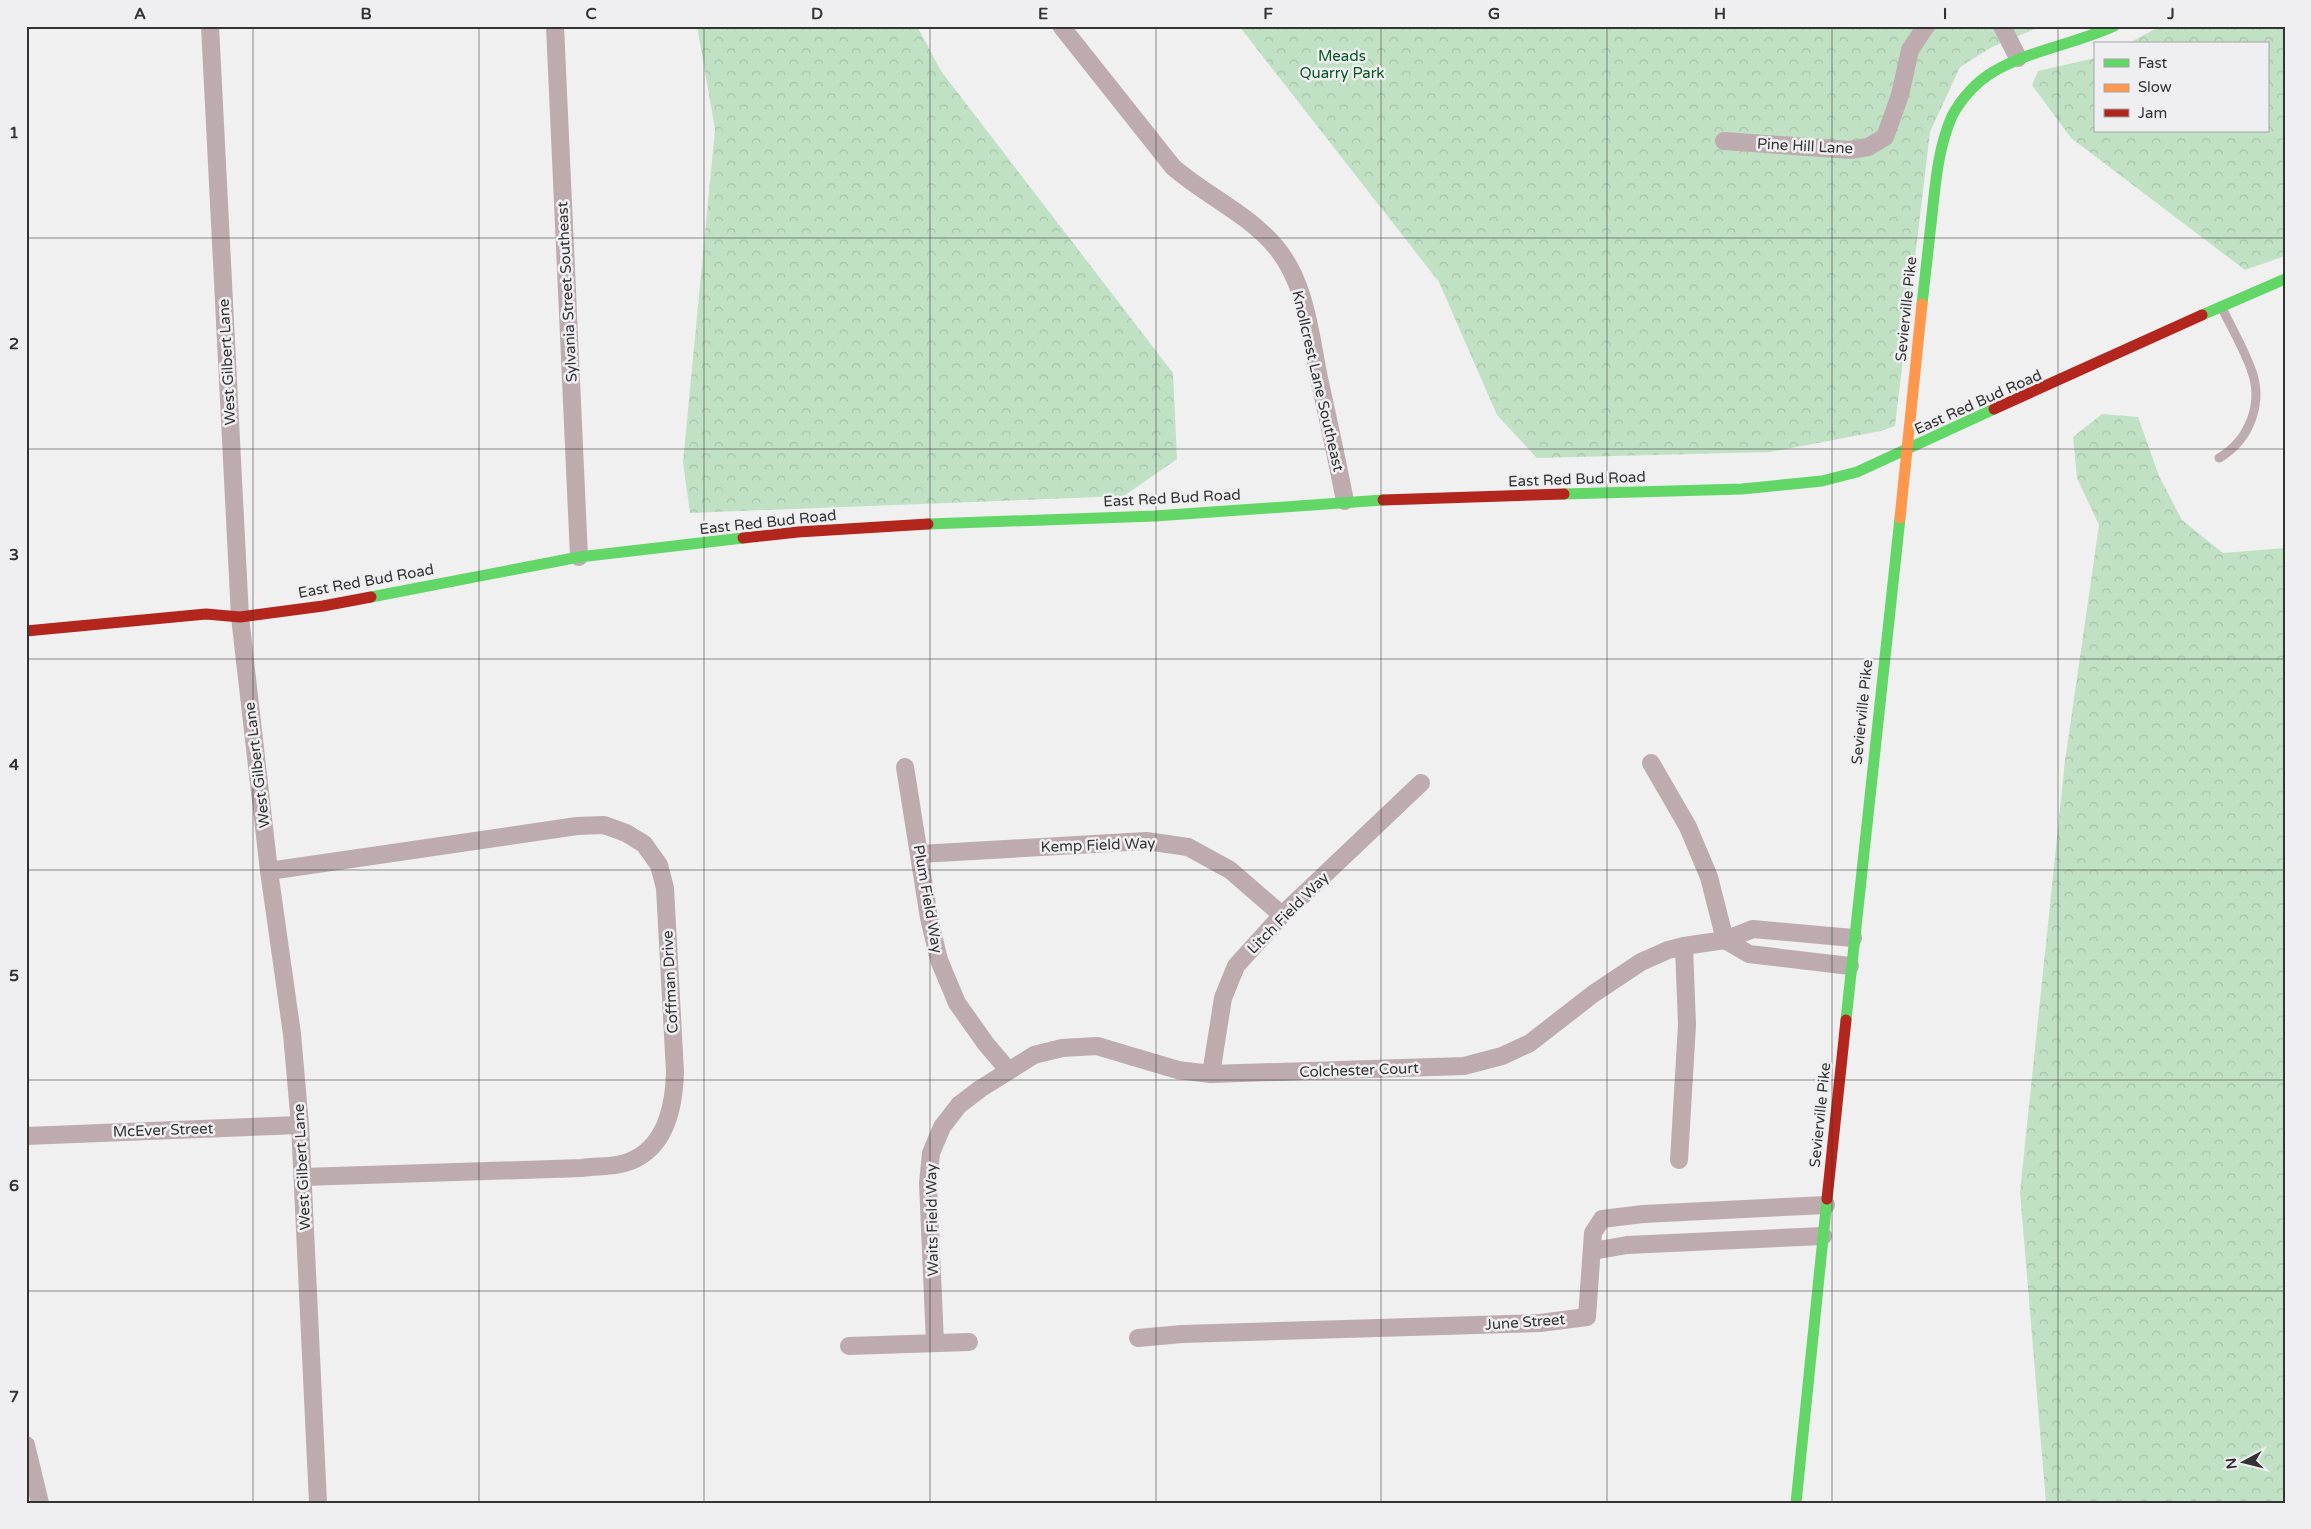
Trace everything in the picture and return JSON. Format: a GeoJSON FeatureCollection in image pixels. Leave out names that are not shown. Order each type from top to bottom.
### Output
{"type":"FeatureCollection","features":[{"type":"Feature","properties":{"kind":"street","name":"West Gilbert Lane"},"geometry":{"type":"LineString","coordinates":[[210,26],[240,617],[270,872],[292,1034],[303,1178],[318,1503]]}},
{"type":"Feature","properties":{"kind":"street","name":"Sylvania Street Southeast"},"geometry":{"type":"LineString","coordinates":[[555,26],[579,558]]}},
{"type":"Feature","properties":{"kind":"street","name":"Knollcrest Lane Southeast"},"geometry":{"type":"LineString","coordinates":[[1061,26],[1173,167],[1195,186],[1254,226],[1276,246],[1292,271],[1305,308],[1345,501]]}},
{"type":"Feature","properties":{"kind":"street","name":"Pine Hill Lane"},"geometry":{"type":"LineString","coordinates":[[1724,141],[1850,150],[1868,147],[1885,137],[1900,95],[1910,50],[1926,26]]}},
{"type":"Feature","properties":{"kind":"street"},"geometry":{"type":"LineString","coordinates":[[2002,26],[2018,58]]}},
{"type":"Feature","properties":{"kind":"street","name":"Sevierville Pike"},"geometry":{"type":"LineString","coordinates":[[1796,1503],[1850,966],[1907,450],[1924,277],[1944,138],[1960,102],[1980,81],[1997,68],[2018,58],[2052,50],[2114,26]]}},
{"type":"Feature","properties":{"kind":"street","name":"East Red Bud Road"},"geometry":{"type":"LineString","coordinates":[[26,631],[206,614],[240,617],[323,606],[579,558],[798,532],[975,521],[1155,516],[1345,501],[1732,490],[1793,486],[1857,472],[2221,306],[2285,279]]}},
{"type":"Feature","properties":{"kind":"street"},"geometry":{"type":"LineString","coordinates":[[1651,762],[1688,827],[1709,877],[1725,940],[1749,954],[1850,966]]}},
{"type":"Feature","properties":{"kind":"street","name":"Plum Field Way"},"geometry":{"type":"LineString","coordinates":[[905,767],[929,918],[939,960],[957,1003],[1008,1071]]}},
{"type":"Feature","properties":{"kind":"street","name":"Litch Field Way"},"geometry":{"type":"LineString","coordinates":[[1211,1074],[1223,998],[1236,966],[1282,916],[1421,783]]}},
{"type":"Feature","properties":{"kind":"street","name":"Coffman Drive"},"geometry":{"type":"LineString","coordinates":[[270,872],[577,826],[604,825],[626,832],[644,844],[659,865],[665,888],[675,1098],[669,1122],[659,1138],[646,1153],[624,1164],[582,1168],[303,1178]]}},
{"type":"Feature","properties":{"kind":"street","name":"Kemp Field Way"},"geometry":{"type":"LineString","coordinates":[[920,854],[1146,841],[1188,847],[1230,870],[1282,916]]}},
{"type":"Feature","properties":{"kind":"street","name":"Colchester Court"},"geometry":{"type":"LineString","coordinates":[[1008,1071],[1034,1055],[1062,1048],[1097,1046],[1178,1070],[1211,1074],[1388,1070],[1464,1066],[1502,1056],[1530,1044],[1593,994],[1641,962],[1684,946],[1725,940],[1753,929],[1853,938]]}},
{"type":"Feature","properties":{"kind":"street"},"geometry":{"type":"LineString","coordinates":[[1679,1160],[1687,1025],[1684,946]]}},
{"type":"Feature","properties":{"kind":"street","name":"Waits Field Way"},"geometry":{"type":"LineString","coordinates":[[935,1343],[928,1183],[931,1154],[942,1127],[959,1105],[1008,1071]]}},
{"type":"Feature","properties":{"kind":"street","name":"McEver Street"},"geometry":{"type":"LineString","coordinates":[[26,1136],[300,1125]]}},
{"type":"Feature","properties":{"kind":"street","name":"June Street"},"geometry":{"type":"LineString","coordinates":[[1138,1338],[1192,1334],[1540,1323],[1587,1317],[1594,1233],[1602,1219],[1643,1214],[1826,1205]]}},
{"type":"Feature","properties":{"kind":"street"},"geometry":{"type":"LineString","coordinates":[[1593,1251],[1627,1246],[1823,1236]]}},
{"type":"Feature","properties":{"kind":"street"},"geometry":{"type":"LineString","coordinates":[[849,1346],[969,1342]]}},
{"type":"Feature","properties":{"kind":"street"},"geometry":{"type":"LineString","coordinates":[[26,1446],[40,1503]]}},
{"type":"Feature","properties":{"kind":"lane"},"geometry":{"type":"LineString","coordinates":[[2219,458],[2230,452],[2248,431],[2256,399],[2252,370],[2221,306]]}},
{"type":"Feature","properties":{"kind":"green space"},"geometry":{"type":"Polygon","coordinates":[[[697,26],[917,26],[941,71],[1173,373],[1177,459],[1124,496],[690,513],[683,462],[715,129],[697,26]]]}},
{"type":"Feature","properties":{"kind":"green space","name":"Meads Quarry Park"},"geometry":{"type":"Polygon","coordinates":[[[1239,26],[2042,26],[1992,47],[1960,67],[1930,132],[1895,426],[1881,431],[1770,452],[1537,458],[1497,415],[1439,282],[1239,26]]]}},
{"type":"Feature","properties":{"kind":"green space"},"geometry":{"type":"Polygon","coordinates":[[[2161,26],[2285,26],[2285,256],[2245,270],[2071,138],[2032,85],[2038,71],[2094,58],[2094,132],[2268,132],[2268,42],[2131,42],[2161,26]]]}},
{"type":"Feature","properties":{"kind":"green space"},"geometry":{"type":"Polygon","coordinates":[[[2102,414],[2138,417],[2159,476],[2182,520],[2223,553],[2285,548],[2285,1503],[2046,1503],[2020,1192],[2065,761],[2099,525],[2077,478],[2073,437],[2102,414]]]}},
{"type":"Feature","properties":{"kind":"traffic: fast"},"geometry":{"type":"LineString","coordinates":[[1922,304],[1935,183],[1940,156],[1947,129],[1960,103],[1981,81],[2007,64],[2114,26]]}},
{"type":"Feature","properties":{"kind":"traffic: fast"},"geometry":{"type":"LineString","coordinates":[[2202,315],[2285,279]]}},
{"type":"Feature","properties":{"kind":"traffic: fast"},"geometry":{"type":"LineString","coordinates":[[1564,494],[1742,489],[1822,481],[1857,472],[1994,409]]}},
{"type":"Feature","properties":{"kind":"traffic: fast"},"geometry":{"type":"LineString","coordinates":[[928,524],[1155,516],[1383,500]]}},
{"type":"Feature","properties":{"kind":"traffic: fast"},"geometry":{"type":"LineString","coordinates":[[1846,1020],[1900,518]]}},
{"type":"Feature","properties":{"kind":"traffic: fast"},"geometry":{"type":"LineString","coordinates":[[371,597],[579,557],[743,538]]}},
{"type":"Feature","properties":{"kind":"traffic: fast"},"geometry":{"type":"LineString","coordinates":[[1796,1503],[1827,1199]]}},
{"type":"Feature","properties":{"kind":"traffic: slow"},"geometry":{"type":"LineString","coordinates":[[1900,518],[1922,304]]}},
{"type":"Feature","properties":{"kind":"traffic: jam"},"geometry":{"type":"LineString","coordinates":[[1994,409],[2202,315]]}},
{"type":"Feature","properties":{"kind":"traffic: jam"},"geometry":{"type":"LineString","coordinates":[[1383,500],[1564,494]]}},
{"type":"Feature","properties":{"kind":"traffic: jam"},"geometry":{"type":"LineString","coordinates":[[743,538],[798,532],[928,524]]}},
{"type":"Feature","properties":{"kind":"traffic: jam"},"geometry":{"type":"LineString","coordinates":[[26,631],[206,614],[240,617],[323,606],[371,597]]}},
{"type":"Feature","properties":{"kind":"traffic: jam"},"geometry":{"type":"LineString","coordinates":[[1827,1199],[1846,1020]]}}]}
